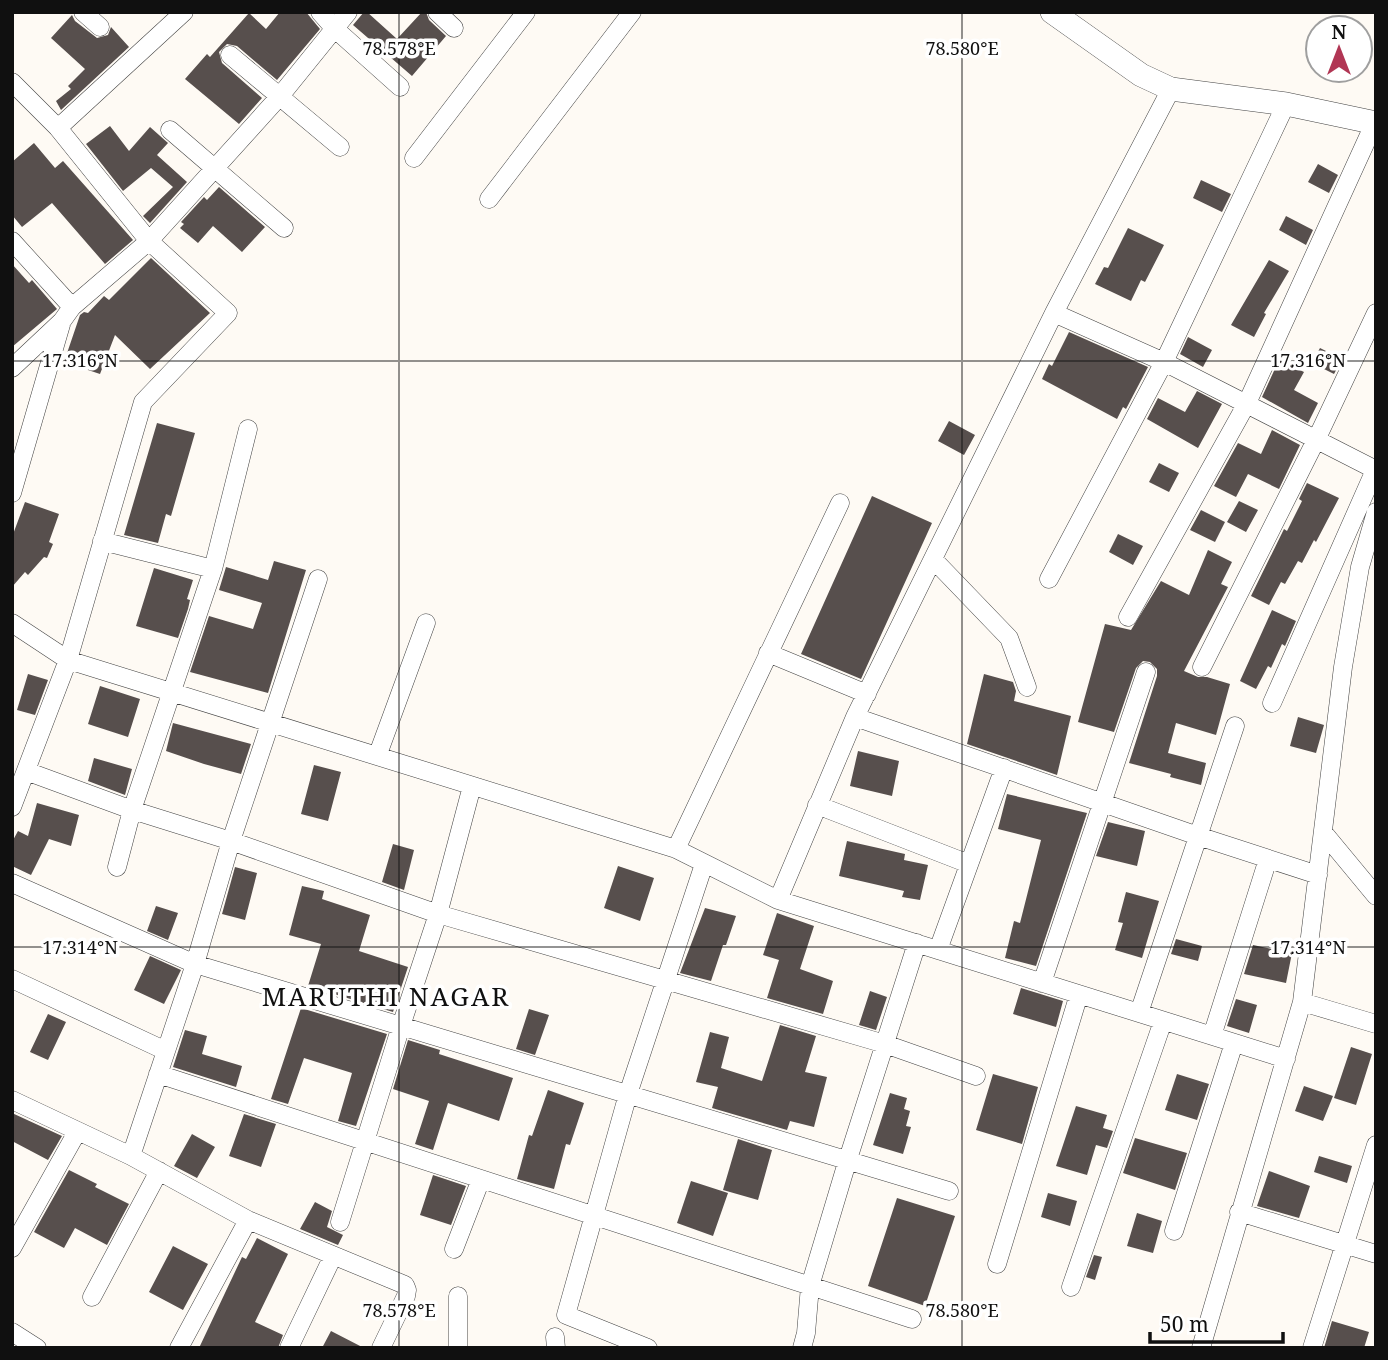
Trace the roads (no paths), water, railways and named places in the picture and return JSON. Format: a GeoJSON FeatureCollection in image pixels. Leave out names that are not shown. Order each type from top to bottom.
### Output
{"type":"FeatureCollection","features":[{"type":"Feature","properties":{"kind":"street"},"geometry":{"type":"LineString","coordinates":[[83,12],[100,27]]}},
{"type":"Feature","properties":{"kind":"street"},"geometry":{"type":"LineString","coordinates":[[58,128],[184,12]]}},
{"type":"Feature","properties":{"kind":"street"},"geometry":{"type":"LineString","coordinates":[[320,12],[400,87]]}},
{"type":"Feature","properties":{"kind":"street"},"geometry":{"type":"LineString","coordinates":[[12,368],[67,314],[149,241],[280,96],[348,12]]}},
{"type":"Feature","properties":{"kind":"street"},"geometry":{"type":"LineString","coordinates":[[437,12],[454,28]]}},
{"type":"Feature","properties":{"kind":"street"},"geometry":{"type":"LineString","coordinates":[[414,158],[526,12]]}},
{"type":"Feature","properties":{"kind":"street"},"geometry":{"type":"LineString","coordinates":[[489,198],[632,12]]}},
{"type":"Feature","properties":{"kind":"street"},"geometry":{"type":"LineString","coordinates":[[1052,12],[1141,75],[1171,89],[1286,104],[1376,122],[1247,403],[1128,617]]}},
{"type":"Feature","properties":{"kind":"street"},"geometry":{"type":"LineString","coordinates":[[230,55],[341,147]]}},
{"type":"Feature","properties":{"kind":"street"},"geometry":{"type":"LineString","coordinates":[[12,82],[58,128],[149,241],[228,313],[143,402],[68,660],[12,807]]}},
{"type":"Feature","properties":{"kind":"street"},"geometry":{"type":"LineString","coordinates":[[778,900],[855,717],[1054,313],[1171,89]]}},
{"type":"Feature","properties":{"kind":"street"},"geometry":{"type":"LineString","coordinates":[[1049,579],[1164,362],[1286,104]]}},
{"type":"Feature","properties":{"kind":"street"},"geometry":{"type":"LineString","coordinates":[[170,130],[284,228]]}},
{"type":"Feature","properties":{"kind":"street"},"geometry":{"type":"LineString","coordinates":[[12,241],[67,314]]}},
{"type":"Feature","properties":{"kind":"street"},"geometry":{"type":"LineString","coordinates":[[1054,313],[1164,362],[1376,470],[1272,703]]}},
{"type":"Feature","properties":{"kind":"street"},"geometry":{"type":"LineString","coordinates":[[1202,667],[1317,438],[1376,313]]}},
{"type":"Feature","properties":{"kind":"street"},"geometry":{"type":"LineString","coordinates":[[12,493],[67,314]]}},
{"type":"Feature","properties":{"kind":"street"},"geometry":{"type":"LineString","coordinates":[[117,867],[132,810],[213,569],[248,429]]}},
{"type":"Feature","properties":{"kind":"street"},"geometry":{"type":"LineString","coordinates":[[676,849],[840,503]]}},
{"type":"Feature","properties":{"kind":"street"},"geometry":{"type":"LineString","coordinates":[[1201,1348],[1302,1002],[1343,667],[1360,567],[1376,512]]}},
{"type":"Feature","properties":{"kind":"street"},"geometry":{"type":"LineString","coordinates":[[103,541],[213,569]]}},
{"type":"Feature","properties":{"kind":"street"},"geometry":{"type":"LineString","coordinates":[[933,559],[1009,638],[1027,687]]}},
{"type":"Feature","properties":{"kind":"street"},"geometry":{"type":"LineString","coordinates":[[131,1157],[318,579]]}},
{"type":"Feature","properties":{"kind":"street"},"geometry":{"type":"LineString","coordinates":[[12,623],[68,660],[173,691],[270,724],[378,754],[676,849],[778,900],[1286,1059]]}},
{"type":"Feature","properties":{"kind":"street"},"geometry":{"type":"LineString","coordinates":[[378,754],[426,623]]}},
{"type":"Feature","properties":{"kind":"street"},"geometry":{"type":"LineString","coordinates":[[768,653],[867,694]]}},
{"type":"Feature","properties":{"kind":"street"},"geometry":{"type":"LineString","coordinates":[[1042,983],[1146,672]]}},
{"type":"Feature","properties":{"kind":"street"},"geometry":{"type":"LineString","coordinates":[[855,717],[1318,875]]}},
{"type":"Feature","properties":{"kind":"street"},"geometry":{"type":"LineString","coordinates":[[1139,1013],[1235,726]]}},
{"type":"Feature","properties":{"kind":"street"},"geometry":{"type":"LineString","coordinates":[[938,950],[1004,768]]}},
{"type":"Feature","properties":{"kind":"street"},"geometry":{"type":"LineString","coordinates":[[26,771],[132,810],[232,841],[439,914],[885,1044],[976,1076]]}},
{"type":"Feature","properties":{"kind":"street"},"geometry":{"type":"LineString","coordinates":[[340,1222],[439,914],[472,786]]}},
{"type":"Feature","properties":{"kind":"street"},"geometry":{"type":"LineString","coordinates":[[817,806],[969,864]]}},
{"type":"Feature","properties":{"kind":"street"},"geometry":{"type":"LineString","coordinates":[[1323,832],[1376,896]]}},
{"type":"Feature","properties":{"kind":"street"},"geometry":{"type":"LineString","coordinates":[[1212,1036],[1268,859]]}},
{"type":"Feature","properties":{"kind":"street"},"geometry":{"type":"LineString","coordinates":[[648,1348],[566,1315],[628,1094],[704,864]]}},
{"type":"Feature","properties":{"kind":"street"},"geometry":{"type":"LineString","coordinates":[[12,883],[195,964],[949,1191]]}},
{"type":"Feature","properties":{"kind":"street"},"geometry":{"type":"LineString","coordinates":[[802,1348],[810,1286],[917,943]]}},
{"type":"Feature","properties":{"kind":"street"},"geometry":{"type":"LineString","coordinates":[[12,979],[166,1051]]}},
{"type":"Feature","properties":{"kind":"street"},"geometry":{"type":"LineString","coordinates":[[997,1264],[1079,994]]}},
{"type":"Feature","properties":{"kind":"street"},"geometry":{"type":"LineString","coordinates":[[1302,1002],[1376,1024]]}},
{"type":"Feature","properties":{"kind":"street"},"geometry":{"type":"LineString","coordinates":[[1070,1287],[1164,1021]]}},
{"type":"Feature","properties":{"kind":"street"},"geometry":{"type":"LineString","coordinates":[[1174,1231],[1234,1043]]}},
{"type":"Feature","properties":{"kind":"street"},"geometry":{"type":"LineString","coordinates":[[158,1074],[912,1319]]}},
{"type":"Feature","properties":{"kind":"street"},"geometry":{"type":"LineString","coordinates":[[12,1100],[159,1171],[248,1220],[405,1285],[406,1296],[381,1348]]}},
{"type":"Feature","properties":{"kind":"street"},"geometry":{"type":"LineString","coordinates":[[12,1248],[77,1132]]}},
{"type":"Feature","properties":{"kind":"street"},"geometry":{"type":"LineString","coordinates":[[1312,1348],[1376,1145]]}},
{"type":"Feature","properties":{"kind":"street"},"geometry":{"type":"LineString","coordinates":[[92,1297],[159,1171]]}},
{"type":"Feature","properties":{"kind":"street"},"geometry":{"type":"LineString","coordinates":[[454,1249],[481,1179]]}},
{"type":"Feature","properties":{"kind":"street"},"geometry":{"type":"LineString","coordinates":[[1239,1213],[1376,1254]]}},
{"type":"Feature","properties":{"kind":"street"},"geometry":{"type":"LineString","coordinates":[[179,1348],[248,1220]]}},
{"type":"Feature","properties":{"kind":"street"},"geometry":{"type":"LineString","coordinates":[[289,1348],[333,1256]]}},
{"type":"Feature","properties":{"kind":"street"},"geometry":{"type":"LineString","coordinates":[[458,1296],[458,1348]]}},
{"type":"Feature","properties":{"kind":"street"},"geometry":{"type":"LineString","coordinates":[[12,1332],[37,1348]]}},
{"type":"Feature","properties":{"kind":"district","name":"MARUTHI NAGAR"},"geometry":{"type":"Point","coordinates":[386,997]}}]}
